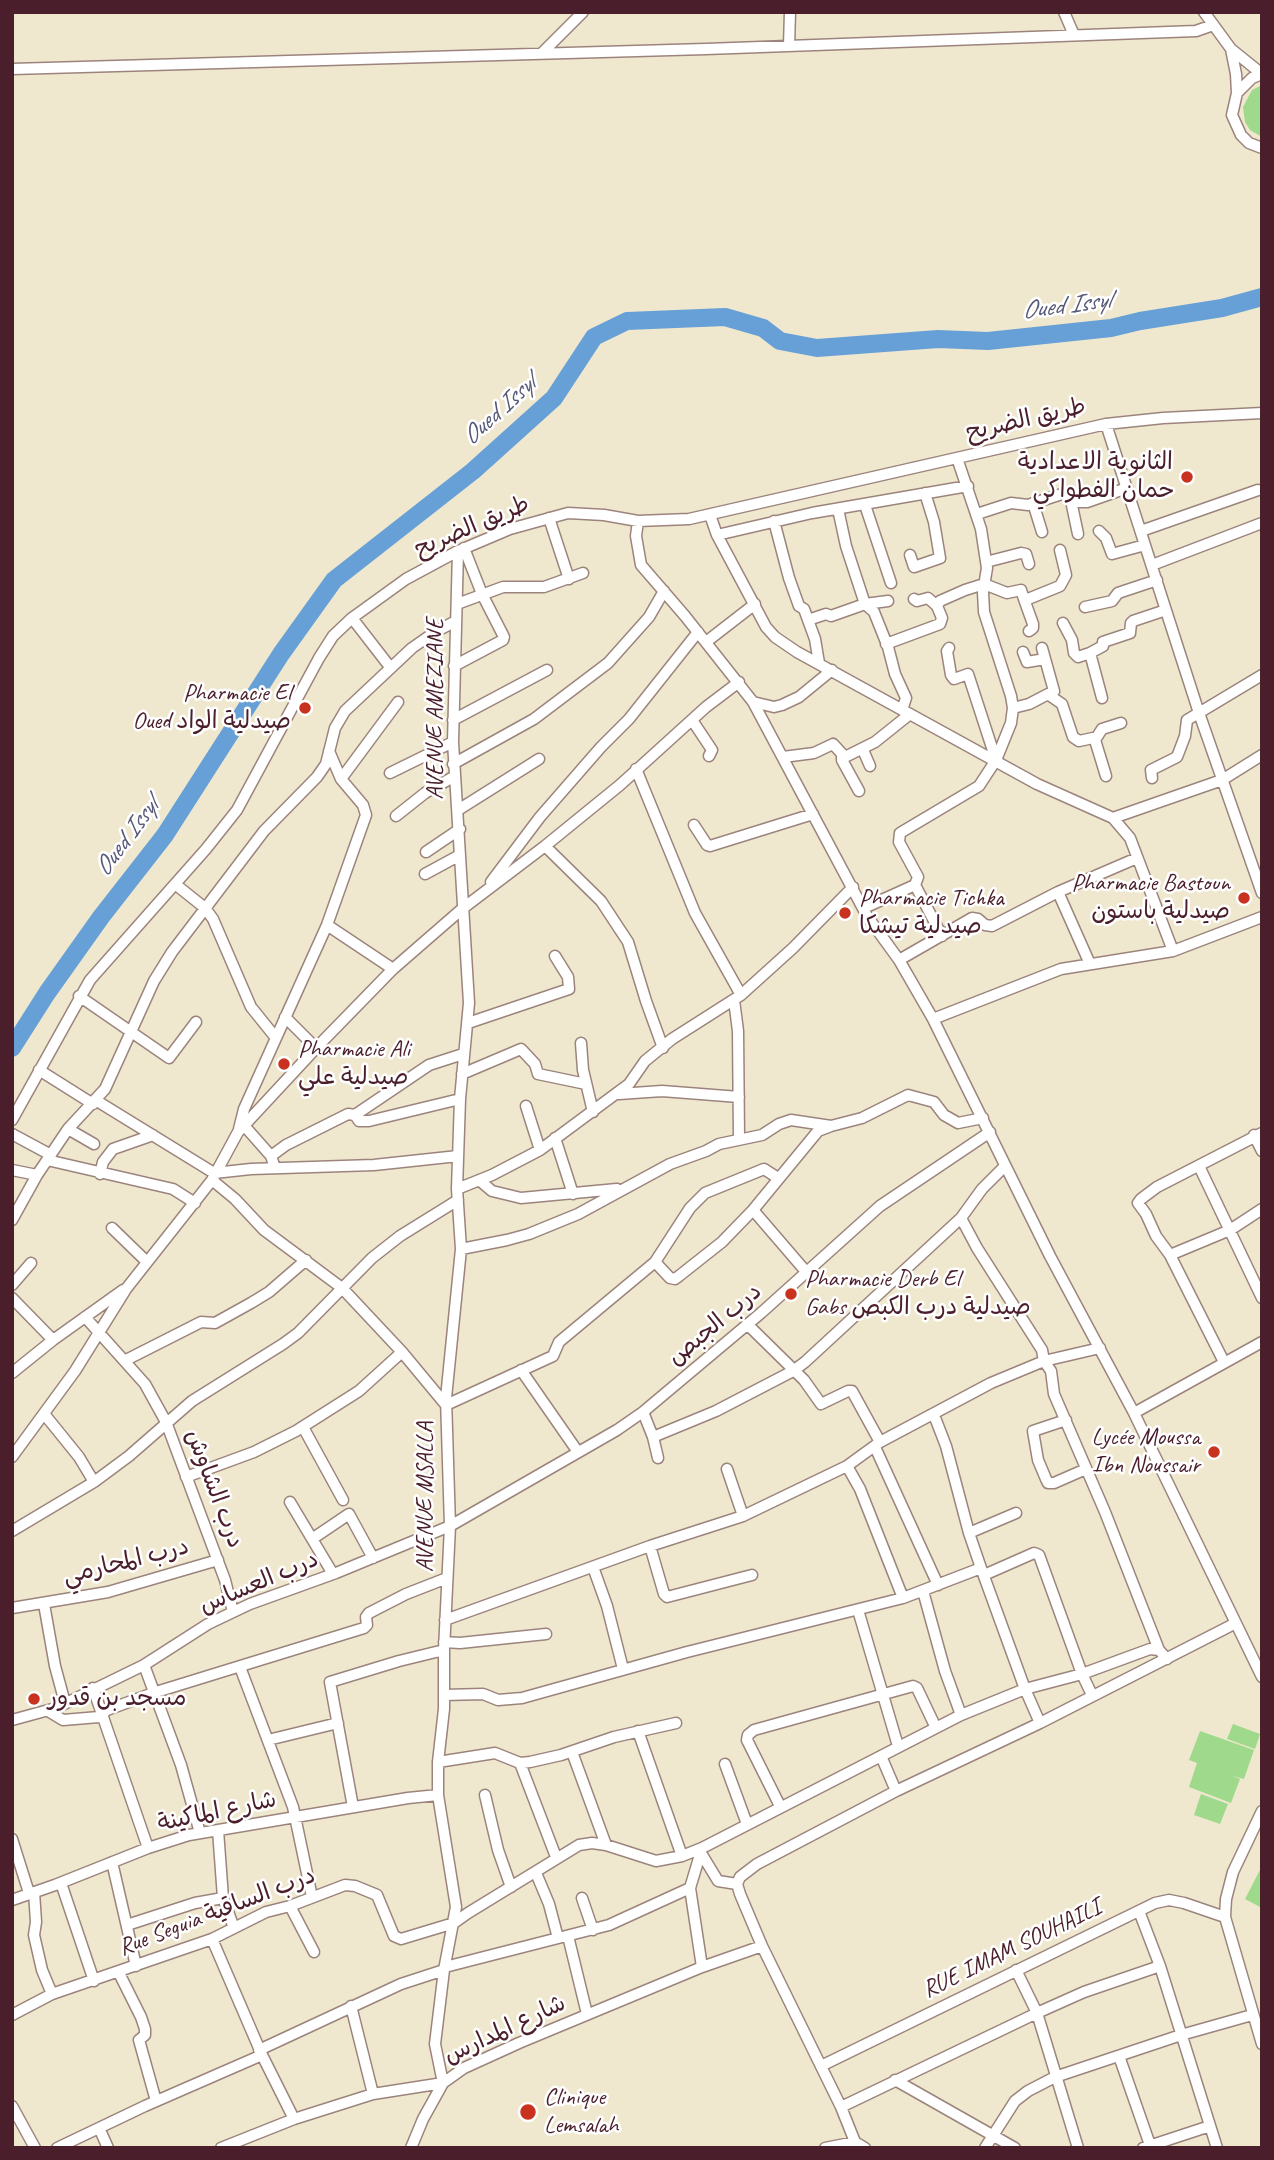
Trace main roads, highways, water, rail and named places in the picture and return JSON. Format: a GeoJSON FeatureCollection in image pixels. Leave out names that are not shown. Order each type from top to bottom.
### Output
{"type":"FeatureCollection","features":[{"type":"Feature","properties":{"kind":"waterway","name":"Oued Issyl"},"geometry":{"type":"LineString","coordinates":[[12,1048],[101,917],[165,835],[281,654],[334,580],[473,471],[554,398],[594,337],[627,321],[725,317],[763,328],[780,341],[817,348],[938,339],[988,341],[1111,328],[1222,308],[1262,297]]}},
{"type":"Feature","properties":{"kind":"place","name":"الثانوية الاعدادية حمان الفطواكي"},"geometry":{"type":"Point","coordinates":[1187,477]}},
{"type":"Feature","properties":{"kind":"place","name":"Pharmacie El Oued صيدلية الواد"},"geometry":{"type":"Point","coordinates":[305,708]}},
{"type":"Feature","properties":{"kind":"place","name":"Pharmacie Bastoun صيدلية باستون"},"geometry":{"type":"Point","coordinates":[1244,898]}},
{"type":"Feature","properties":{"kind":"place","name":"Pharmacie Tichka صيدلية تيشكا"},"geometry":{"type":"Point","coordinates":[845,913]}},
{"type":"Feature","properties":{"kind":"place","name":"Pharmacie Ali صيدلية علي"},"geometry":{"type":"Point","coordinates":[284,1064]}},
{"type":"Feature","properties":{"kind":"place","name":"Pharmacie Derb El Gabs صيدلية درب الكبص"},"geometry":{"type":"Point","coordinates":[791,1294]}},
{"type":"Feature","properties":{"kind":"place","name":"Lycée Moussa Ibn Noussair"},"geometry":{"type":"Point","coordinates":[1214,1452]}},
{"type":"Feature","properties":{"kind":"place","name":"مسجد بن قدور"},"geometry":{"type":"Point","coordinates":[34,1699]}},
{"type":"Feature","properties":{"kind":"place","name":"Clinique Lemsalah"},"geometry":{"type":"Point","coordinates":[528,2112]}}]}
